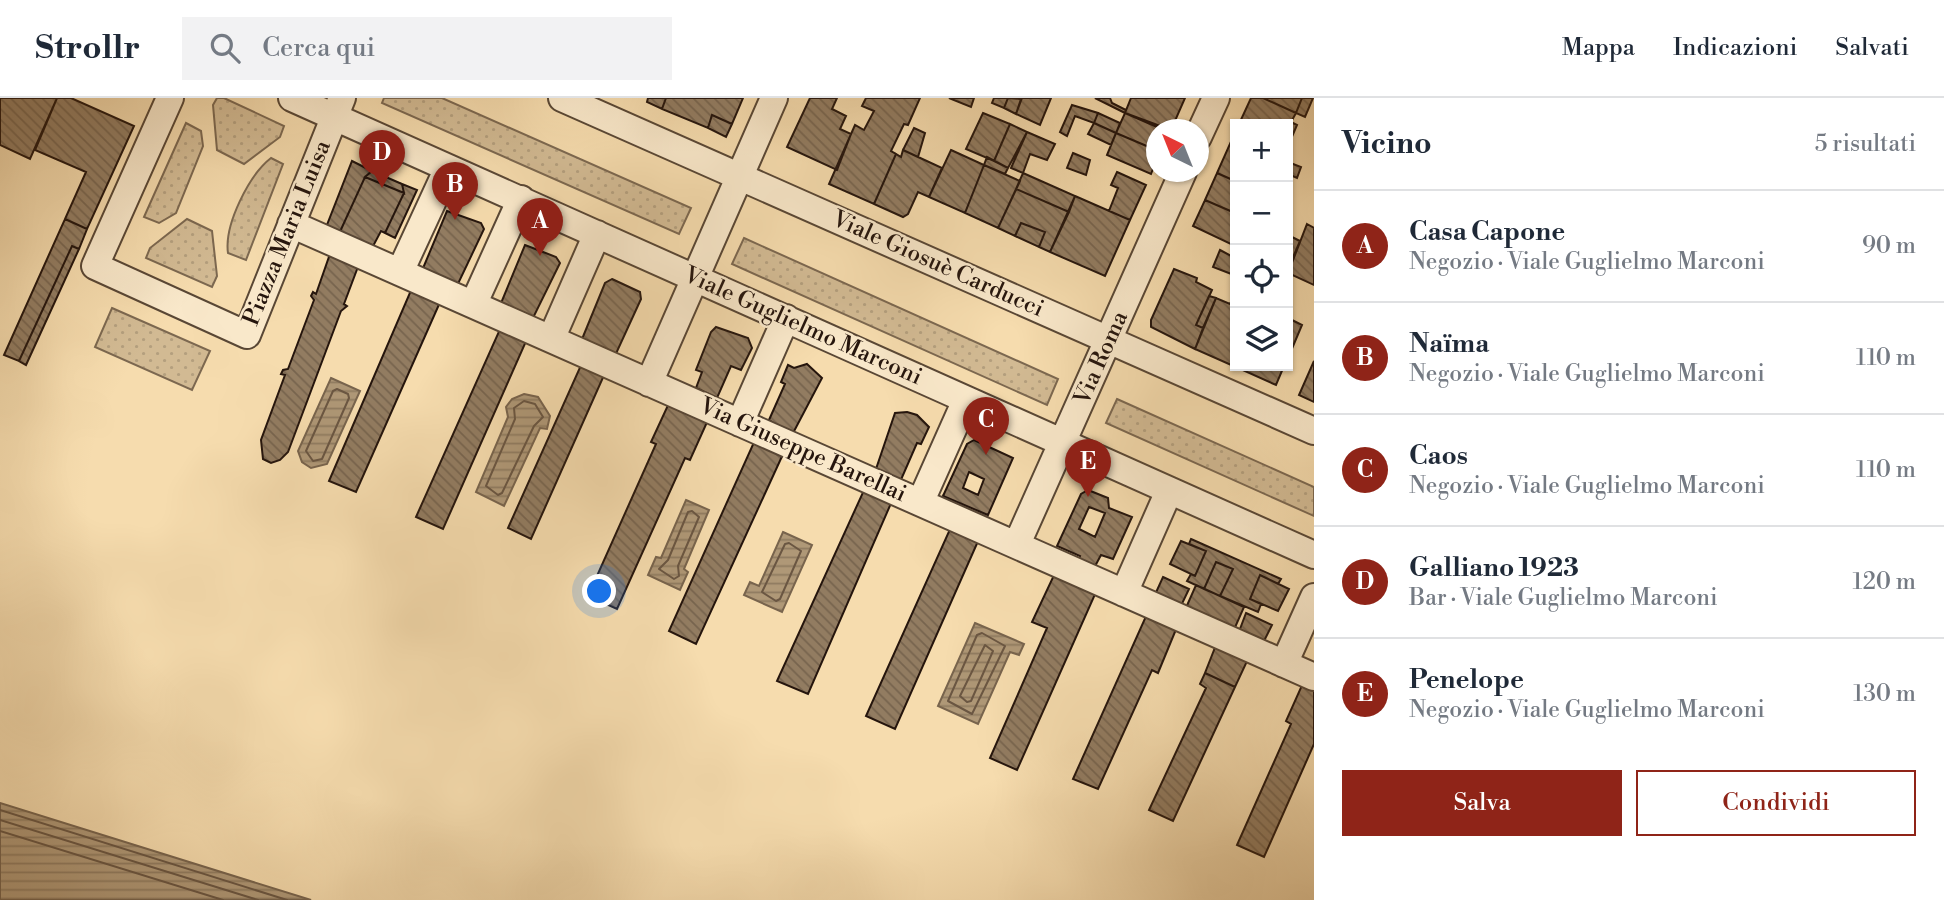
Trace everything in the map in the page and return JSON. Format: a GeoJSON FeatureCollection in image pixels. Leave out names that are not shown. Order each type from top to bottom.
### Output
{"type":"FeatureCollection","features":[{"type":"Feature","properties":{"kind":"street","name":"Piazza Maria Luisa"},"geometry":{"type":"LineString","coordinates":[[170,98],[95,266],[247,335],[338,107]]}},
{"type":"Feature","properties":{"kind":"street","name":"Viale Guglielmo Marconi"},"geometry":{"type":"LineString","coordinates":[[292,98],[338,107],[448,168],[1314,555]]}},
{"type":"Feature","properties":{"kind":"street","name":"Viale Giosuè Carducci"},"geometry":{"type":"LineString","coordinates":[[562,98],[1314,431]]}},
{"type":"Feature","properties":{"kind":"street"},"geometry":{"type":"LineString","coordinates":[[649,383],[774,98]]}},
{"type":"Feature","properties":{"kind":"street"},"geometry":{"type":"LineString","coordinates":[[1207,119],[1216,98]]}},
{"type":"Feature","properties":{"kind":"street"},"geometry":{"type":"LineString","coordinates":[[400,272],[448,168]]}},
{"type":"Feature","properties":{"kind":"street","name":"Via Roma"},"geometry":{"type":"LineString","coordinates":[[1017,544],[1179,182]]}},
{"type":"Feature","properties":{"kind":"street"},"geometry":{"type":"LineString","coordinates":[[474,303],[520,199]]}},
{"type":"Feature","properties":{"kind":"street","name":"Via Giuseppe Barellai"},"geometry":{"type":"LineString","coordinates":[[291,223],[1314,677]]}},
{"type":"Feature","properties":{"kind":"street"},"geometry":{"type":"LineString","coordinates":[[552,337],[597,234]]}},
{"type":"Feature","properties":{"kind":"street"},"geometry":{"type":"LineString","coordinates":[[740,423],[786,318]]}},
{"type":"Feature","properties":{"kind":"street"},"geometry":{"type":"LineString","coordinates":[[921,501],[965,400]]}},
{"type":"Feature","properties":{"kind":"street"},"geometry":{"type":"LineString","coordinates":[[1124,593],[1169,491]]}},
{"type":"Feature","properties":{"kind":"street"},"geometry":{"type":"LineString","coordinates":[[1284,664],[1314,597]]}},
{"type":"Feature","properties":{"kind":"shaded area"},"geometry":{"type":"Polygon","coordinates":[[[217,98],[224,98],[284,126],[280,137],[244,164],[217,150],[213,105],[217,98]]]}},
{"type":"Feature","properties":{"kind":"shaded area"},"geometry":{"type":"Polygon","coordinates":[[[384,98],[442,98],[691,208],[679,234],[382,103],[384,98]]]}},
{"type":"Feature","properties":{"kind":"shaded area"},"geometry":{"type":"Polygon","coordinates":[[[186,123],[201,131],[203,146],[176,213],[159,223],[144,217],[186,123]]]}},
{"type":"Feature","properties":{"kind":"shaded area"},"geometry":{"type":"Polygon","coordinates":[[[271,158],[283,164],[246,260],[228,253],[230,229],[247,188],[271,158]]]}},
{"type":"Feature","properties":{"kind":"shaded area"},"geometry":{"type":"Polygon","coordinates":[[[187,219],[212,231],[217,276],[212,287],[146,258],[150,248],[187,219]]]}},
{"type":"Feature","properties":{"kind":"shaded area"},"geometry":{"type":"Polygon","coordinates":[[[744,238],[1058,379],[1047,405],[732,264],[744,238]]]}},
{"type":"Feature","properties":{"kind":"shaded area"},"geometry":{"type":"Polygon","coordinates":[[[112,308],[210,351],[192,390],[95,347],[112,308]]]}},
{"type":"Feature","properties":{"kind":"shaded area"},"geometry":{"type":"Polygon","coordinates":[[[1117,399],[1314,487],[1314,516],[1106,423],[1117,399]]]}},
{"type":"Feature","properties":{"kind":"water"},"geometry":{"type":"Polygon","coordinates":[[[331,378],[360,391],[327,464],[311,468],[302,462],[298,451],[331,378]]]}},
{"type":"Feature","properties":{"kind":"water"},"geometry":{"type":"Polygon","coordinates":[[[524,394],[538,397],[550,416],[547,429],[540,428],[504,506],[476,492],[508,417],[506,407],[512,399],[524,394]]]}},
{"type":"Feature","properties":{"kind":"water"},"geometry":{"type":"Polygon","coordinates":[[[686,500],[709,510],[684,569],[688,572],[680,590],[648,575],[656,557],[661,558],[686,500]]]}},
{"type":"Feature","properties":{"kind":"water"},"geometry":{"type":"Polygon","coordinates":[[[783,532],[812,545],[782,612],[744,595],[750,582],[759,586],[783,532]]]}},
{"type":"Feature","properties":{"kind":"water"},"geometry":{"type":"Polygon","coordinates":[[[975,623],[1024,644],[1019,655],[1010,652],[978,724],[938,706],[975,623]]]}},
{"type":"Feature","properties":{"kind":"water"},"geometry":{"type":"Polygon","coordinates":[[[0,803],[311,900],[0,900],[0,803]]]}},
{"type":"Feature","properties":{"kind":"building"},"geometry":{"type":"Polygon","coordinates":[[[0,98],[57,98],[30,159],[0,145],[0,98]]]}},
{"type":"Feature","properties":{"kind":"building"},"geometry":{"type":"Polygon","coordinates":[[[57,98],[71,98],[134,126],[87,229],[65,219],[86,172],[35,150],[57,98]]]}},
{"type":"Feature","properties":{"kind":"building"},"geometry":{"type":"Polygon","coordinates":[[[648,98],[666,98],[662,109],[647,102],[648,98]]]}},
{"type":"Feature","properties":{"kind":"building"},"geometry":{"type":"Polygon","coordinates":[[[666,98],[743,98],[732,124],[712,115],[708,128],[662,109],[666,98]]]}},
{"type":"Feature","properties":{"kind":"building"},"geometry":{"type":"Polygon","coordinates":[[[810,98],[837,98],[832,109],[846,116],[840,129],[851,134],[837,170],[787,147],[810,98]]]}},
{"type":"Feature","properties":{"kind":"building"},"geometry":{"type":"Polygon","coordinates":[[[866,98],[920,98],[908,125],[904,124],[891,151],[896,154],[874,204],[829,184],[855,125],[864,130],[874,111],[862,106],[866,98]]]}},
{"type":"Feature","properties":{"kind":"building"},"geometry":{"type":"Polygon","coordinates":[[[949,98],[974,98],[971,107],[949,98]]]}},
{"type":"Feature","properties":{"kind":"building"},"geometry":{"type":"Polygon","coordinates":[[[994,98],[1008,98],[1004,108],[992,103],[994,98]]]}},
{"type":"Feature","properties":{"kind":"building"},"geometry":{"type":"Polygon","coordinates":[[[1008,98],[1021,99],[1016,114],[1004,108],[1008,98]]]}},
{"type":"Feature","properties":{"kind":"building"},"geometry":{"type":"Polygon","coordinates":[[[1022,98],[1051,98],[1040,125],[1016,114],[1022,98]]]}},
{"type":"Feature","properties":{"kind":"building"},"geometry":{"type":"Polygon","coordinates":[[[1095,98],[1110,98],[1112,103],[1126,110],[1125,113],[1095,98]]]}},
{"type":"Feature","properties":{"kind":"building"},"geometry":{"type":"Polygon","coordinates":[[[1131,98],[1185,98],[1176,119],[1146,121],[1125,113],[1131,98]]]}},
{"type":"Feature","properties":{"kind":"building"},"geometry":{"type":"Polygon","coordinates":[[[1251,98],[1263,98],[1296,113],[1293,119],[1241,119],[1251,98]]]}},
{"type":"Feature","properties":{"kind":"building"},"geometry":{"type":"Polygon","coordinates":[[[1263,98],[1302,98],[1296,113],[1263,98]]]}},
{"type":"Feature","properties":{"kind":"building"},"geometry":{"type":"Polygon","coordinates":[[[1302,98],[1313,98],[1305,117],[1296,113],[1302,98]]]}},
{"type":"Feature","properties":{"kind":"building"},"geometry":{"type":"Polygon","coordinates":[[[1072,105],[1098,113],[1094,123],[1075,116],[1067,136],[1060,132],[1072,105]]]}},
{"type":"Feature","properties":{"kind":"building"},"geometry":{"type":"Polygon","coordinates":[[[983,113],[1010,124],[994,161],[966,149],[983,113]]]}},
{"type":"Feature","properties":{"kind":"building"},"geometry":{"type":"Polygon","coordinates":[[[1098,113],[1120,123],[1116,133],[1094,123],[1098,113]]]}},
{"type":"Feature","properties":{"kind":"building"},"geometry":{"type":"Polygon","coordinates":[[[1125,113],[1146,122],[1146,146],[1116,133],[1125,113]]]}},
{"type":"Feature","properties":{"kind":"building"},"geometry":{"type":"Polygon","coordinates":[[[712,115],[732,124],[726,137],[708,128],[712,115]]]}},
{"type":"Feature","properties":{"kind":"building"},"geometry":{"type":"Polygon","coordinates":[[[1094,123],[1116,133],[1111,145],[1088,134],[1094,123]]]}},
{"type":"Feature","properties":{"kind":"building"},"geometry":{"type":"Polygon","coordinates":[[[1010,124],[1027,132],[1008,168],[994,161],[1010,124]]]}},
{"type":"Feature","properties":{"kind":"building"},"geometry":{"type":"Polygon","coordinates":[[[914,128],[925,133],[918,157],[903,150],[914,128]]]}},
{"type":"Feature","properties":{"kind":"building"},"geometry":{"type":"Polygon","coordinates":[[[1027,132],[1055,144],[1047,160],[1030,154],[1023,173],[1011,168],[1027,132]]]}},
{"type":"Feature","properties":{"kind":"building"},"geometry":{"type":"Polygon","coordinates":[[[1116,133],[1146,146],[1146,172],[1107,155],[1116,133]]]}},
{"type":"Feature","properties":{"kind":"building"},"geometry":{"type":"Polygon","coordinates":[[[1230,144],[1230,179],[1217,173],[1230,144]]]}},
{"type":"Feature","properties":{"kind":"building"},"geometry":{"type":"Polygon","coordinates":[[[903,150],[942,168],[929,197],[918,192],[908,214],[903,217],[874,204],[896,154],[901,157],[903,150]]]}},
{"type":"Feature","properties":{"kind":"building"},"geometry":{"type":"Polygon","coordinates":[[[951,150],[984,165],[965,213],[929,197],[951,150]]]}},
{"type":"Feature","properties":{"kind":"building"},"geometry":{"type":"Polygon","coordinates":[[[1073,153],[1090,160],[1086,175],[1067,168],[1073,153]]]}},
{"type":"Feature","properties":{"kind":"building"},"geometry":{"type":"Polygon","coordinates":[[[987,157],[1008,168],[1005,174],[984,165],[987,157]]]}},
{"type":"Feature","properties":{"kind":"building"},"geometry":{"type":"Polygon","coordinates":[[[352,161],[372,171],[365,177],[338,236],[325,230],[352,161]]]}},
{"type":"Feature","properties":{"kind":"building"},"geometry":{"type":"Polygon","coordinates":[[[1293,164],[1301,167],[1297,178],[1293,176],[1293,164]]]}},
{"type":"Feature","properties":{"kind":"building"},"geometry":{"type":"Polygon","coordinates":[[[984,165],[1020,181],[998,228],[965,213],[984,165]]]}},
{"type":"Feature","properties":{"kind":"building"},"geometry":{"type":"Polygon","coordinates":[[[372,171],[402,184],[404,193],[365,177],[372,171]]]}},
{"type":"Feature","properties":{"kind":"building"},"geometry":{"type":"Polygon","coordinates":[[[1117,172],[1146,185],[1130,220],[1109,211],[1118,188],[1111,185],[1117,172]]]}},
{"type":"Feature","properties":{"kind":"building"},"geometry":{"type":"Polygon","coordinates":[[[1023,173],[1075,196],[1069,212],[1016,189],[1023,173]]]}},
{"type":"Feature","properties":{"kind":"building"},"geometry":{"type":"Polygon","coordinates":[[[1217,173],[1230,179],[1230,211],[1205,200],[1217,173]]]}},
{"type":"Feature","properties":{"kind":"building"},"geometry":{"type":"Polygon","coordinates":[[[365,177],[404,193],[385,233],[381,231],[371,250],[338,236],[365,177]]]}},
{"type":"Feature","properties":{"kind":"building"},"geometry":{"type":"Polygon","coordinates":[[[402,184],[417,190],[395,238],[385,233],[404,193],[402,184]]]}},
{"type":"Feature","properties":{"kind":"building"},"geometry":{"type":"Polygon","coordinates":[[[1016,189],[1069,212],[1050,252],[1039,247],[1045,232],[1021,223],[1015,236],[998,228],[1016,189]]]}},
{"type":"Feature","properties":{"kind":"building"},"geometry":{"type":"Polygon","coordinates":[[[1075,196],[1130,220],[1105,276],[1050,252],[1075,196]]]}},
{"type":"Feature","properties":{"kind":"building"},"geometry":{"type":"Polygon","coordinates":[[[1205,200],[1230,211],[1230,244],[1193,226],[1205,200]]]}},
{"type":"Feature","properties":{"kind":"building"},"geometry":{"type":"Polygon","coordinates":[[[447,211],[481,223],[484,229],[456,288],[421,273],[447,211]]]}},
{"type":"Feature","properties":{"kind":"building"},"geometry":{"type":"Polygon","coordinates":[[[65,219],[87,229],[79,249],[72,246],[19,361],[4,355],[65,219]]]}},
{"type":"Feature","properties":{"kind":"building"},"geometry":{"type":"Polygon","coordinates":[[[1021,223],[1045,232],[1039,247],[1015,236],[1021,223]]]}},
{"type":"Feature","properties":{"kind":"building"},"geometry":{"type":"Polygon","coordinates":[[[1307,224],[1314,228],[1314,285],[1293,275],[1293,260],[1307,224]]]}},
{"type":"Feature","properties":{"kind":"building"},"geometry":{"type":"Polygon","coordinates":[[[1293,238],[1300,241],[1293,257],[1293,238]]]}},
{"type":"Feature","properties":{"kind":"building"},"geometry":{"type":"Polygon","coordinates":[[[525,245],[556,257],[560,263],[531,322],[499,308],[525,245]]]}},
{"type":"Feature","properties":{"kind":"building"},"geometry":{"type":"Polygon","coordinates":[[[72,246],[79,249],[26,365],[19,361],[72,246]]]}},
{"type":"Feature","properties":{"kind":"building"},"geometry":{"type":"Polygon","coordinates":[[[1220,250],[1230,255],[1230,273],[1213,267],[1220,250]]]}},
{"type":"Feature","properties":{"kind":"building"},"geometry":{"type":"Polygon","coordinates":[[[331,251],[359,264],[344,304],[347,306],[341,311],[288,452],[280,460],[271,463],[263,459],[261,440],[285,375],[281,374],[288,369],[314,300],[311,296],[313,292],[316,294],[331,251]]]}},
{"type":"Feature","properties":{"kind":"building"},"geometry":{"type":"Polygon","coordinates":[[[1174,269],[1197,278],[1196,282],[1212,290],[1196,325],[1203,328],[1195,349],[1151,327],[1151,320],[1174,269]]]}},
{"type":"Feature","properties":{"kind":"building"},"geometry":{"type":"Polygon","coordinates":[[[612,279],[640,292],[641,299],[614,358],[580,344],[605,283],[612,279]]]}},
{"type":"Feature","properties":{"kind":"building"},"geometry":{"type":"Polygon","coordinates":[[[412,288],[441,300],[356,492],[329,481],[412,288]]]}},
{"type":"Feature","properties":{"kind":"building"},"geometry":{"type":"Polygon","coordinates":[[[1209,296],[1216,298],[1203,328],[1196,325],[1209,296]]]}},
{"type":"Feature","properties":{"kind":"building"},"geometry":{"type":"Polygon","coordinates":[[[1216,298],[1230,304],[1230,364],[1195,349],[1216,298]]]}},
{"type":"Feature","properties":{"kind":"building"},"geometry":{"type":"Polygon","coordinates":[[[1293,320],[1302,325],[1293,346],[1293,320]]]}},
{"type":"Feature","properties":{"kind":"building"},"geometry":{"type":"Polygon","coordinates":[[[501,327],[527,339],[443,529],[416,517],[501,327]]]}},
{"type":"Feature","properties":{"kind":"building"},"geometry":{"type":"Polygon","coordinates":[[[716,327],[748,338],[752,348],[741,370],[731,366],[717,398],[696,388],[702,372],[696,370],[711,332],[716,327]]]}},
{"type":"Feature","properties":{"kind":"building"},"geometry":{"type":"Polygon","coordinates":[[[1314,361],[1314,402],[1299,395],[1314,361]]]}},
{"type":"Feature","properties":{"kind":"building"},"geometry":{"type":"Polygon","coordinates":[[[582,363],[605,373],[531,539],[508,528],[582,363]]]}},
{"type":"Feature","properties":{"kind":"building"},"geometry":{"type":"Polygon","coordinates":[[[807,364],[822,378],[792,435],[769,420],[785,384],[781,382],[788,365],[794,368],[807,364]]]}},
{"type":"Feature","properties":{"kind":"building"},"geometry":{"type":"Polygon","coordinates":[[[1245,371],[1282,371],[1276,385],[1245,371]]]}},
{"type":"Feature","properties":{"kind":"building"},"geometry":{"type":"Polygon","coordinates":[[[669,403],[708,420],[690,460],[685,458],[617,609],[588,596],[656,444],[651,442],[669,403]]]}},
{"type":"Feature","properties":{"kind":"building"},"geometry":{"type":"Polygon","coordinates":[[[895,413],[917,415],[929,427],[921,444],[917,443],[900,482],[875,472],[895,413]]]}},
{"type":"Feature","properties":{"kind":"building"},"geometry":{"type":"Polygon","coordinates":[[[755,440],[784,452],[696,644],[669,631],[755,440]]]}},
{"type":"Feature","properties":{"kind":"building"},"geometry":{"type":"Polygon","coordinates":[[[974,440],[1013,458],[988,515],[943,496],[967,444],[974,440]],[[969,472],[963,488],[978,495],[984,479],[969,472]]]}},
{"type":"Feature","properties":{"kind":"building"},"geometry":{"type":"Polygon","coordinates":[[[865,488],[892,501],[808,694],[777,681],[865,488]]]}},
{"type":"Feature","properties":{"kind":"building"},"geometry":{"type":"Polygon","coordinates":[[[1088,490],[1108,498],[1109,508],[1132,517],[1113,559],[1101,555],[1093,570],[1077,564],[1080,556],[1057,546],[1081,494],[1088,490]],[[1089,507],[1079,529],[1095,537],[1105,513],[1089,507]]]}},
{"type":"Feature","properties":{"kind":"building"},"geometry":{"type":"Polygon","coordinates":[[[943,496],[988,515],[984,524],[941,503],[943,496]]]}},
{"type":"Feature","properties":{"kind":"building"},"geometry":{"type":"Polygon","coordinates":[[[951,527],[979,539],[895,729],[866,716],[951,527]]]}},
{"type":"Feature","properties":{"kind":"building"},"geometry":{"type":"Polygon","coordinates":[[[1191,539],[1281,579],[1278,584],[1260,575],[1250,599],[1261,604],[1258,612],[1220,596],[1233,569],[1216,562],[1204,589],[1187,581],[1191,574],[1195,576],[1206,551],[1189,544],[1191,539]]]}},
{"type":"Feature","properties":{"kind":"building"},"geometry":{"type":"Polygon","coordinates":[[[1181,541],[1206,551],[1195,576],[1170,564],[1181,541]]]}},
{"type":"Feature","properties":{"kind":"building"},"geometry":{"type":"Polygon","coordinates":[[[1216,562],[1233,569],[1220,596],[1204,589],[1216,562]]]}},
{"type":"Feature","properties":{"kind":"building"},"geometry":{"type":"Polygon","coordinates":[[[1055,573],[1096,592],[1017,770],[990,758],[1047,628],[1032,622],[1055,573]]]}},
{"type":"Feature","properties":{"kind":"building"},"geometry":{"type":"Polygon","coordinates":[[[1260,575],[1289,589],[1278,611],[1250,599],[1260,575]]]}},
{"type":"Feature","properties":{"kind":"building"},"geometry":{"type":"Polygon","coordinates":[[[1163,577],[1189,589],[1179,610],[1153,599],[1163,577]]]}},
{"type":"Feature","properties":{"kind":"building"},"geometry":{"type":"Polygon","coordinates":[[[1196,585],[1244,607],[1233,632],[1185,610],[1196,585]]]}},
{"type":"Feature","properties":{"kind":"building"},"geometry":{"type":"Polygon","coordinates":[[[1246,613],[1272,625],[1261,647],[1237,637],[1246,613]]]}},
{"type":"Feature","properties":{"kind":"building"},"geometry":{"type":"Polygon","coordinates":[[[1147,614],[1177,627],[1158,673],[1152,670],[1098,789],[1073,779],[1147,614]]]}},
{"type":"Feature","properties":{"kind":"building"},"geometry":{"type":"Polygon","coordinates":[[[1216,645],[1248,659],[1235,687],[1205,673],[1216,645]]]}},
{"type":"Feature","properties":{"kind":"building"},"geometry":{"type":"Polygon","coordinates":[[[1205,673],[1235,687],[1173,821],[1149,810],[1206,688],[1200,684],[1205,673]]]}},
{"type":"Feature","properties":{"kind":"building"},"geometry":{"type":"Polygon","coordinates":[[[1303,683],[1314,688],[1314,744],[1264,857],[1237,845],[1291,724],[1286,721],[1303,683]]]}},
{"type":"Feature","properties":{"kind":"place","name":"Galliano 1923"},"geometry":{"type":"Point","coordinates":[382,188]}},
{"type":"Feature","properties":{"kind":"place","name":"Naïma"},"geometry":{"type":"Point","coordinates":[455,220]}},
{"type":"Feature","properties":{"kind":"place","name":"Casa Capone"},"geometry":{"type":"Point","coordinates":[540,256]}},
{"type":"Feature","properties":{"kind":"place","name":"Caos"},"geometry":{"type":"Point","coordinates":[986,455]}},
{"type":"Feature","properties":{"kind":"place","name":"Penelope"},"geometry":{"type":"Point","coordinates":[1088,497]}}]}
